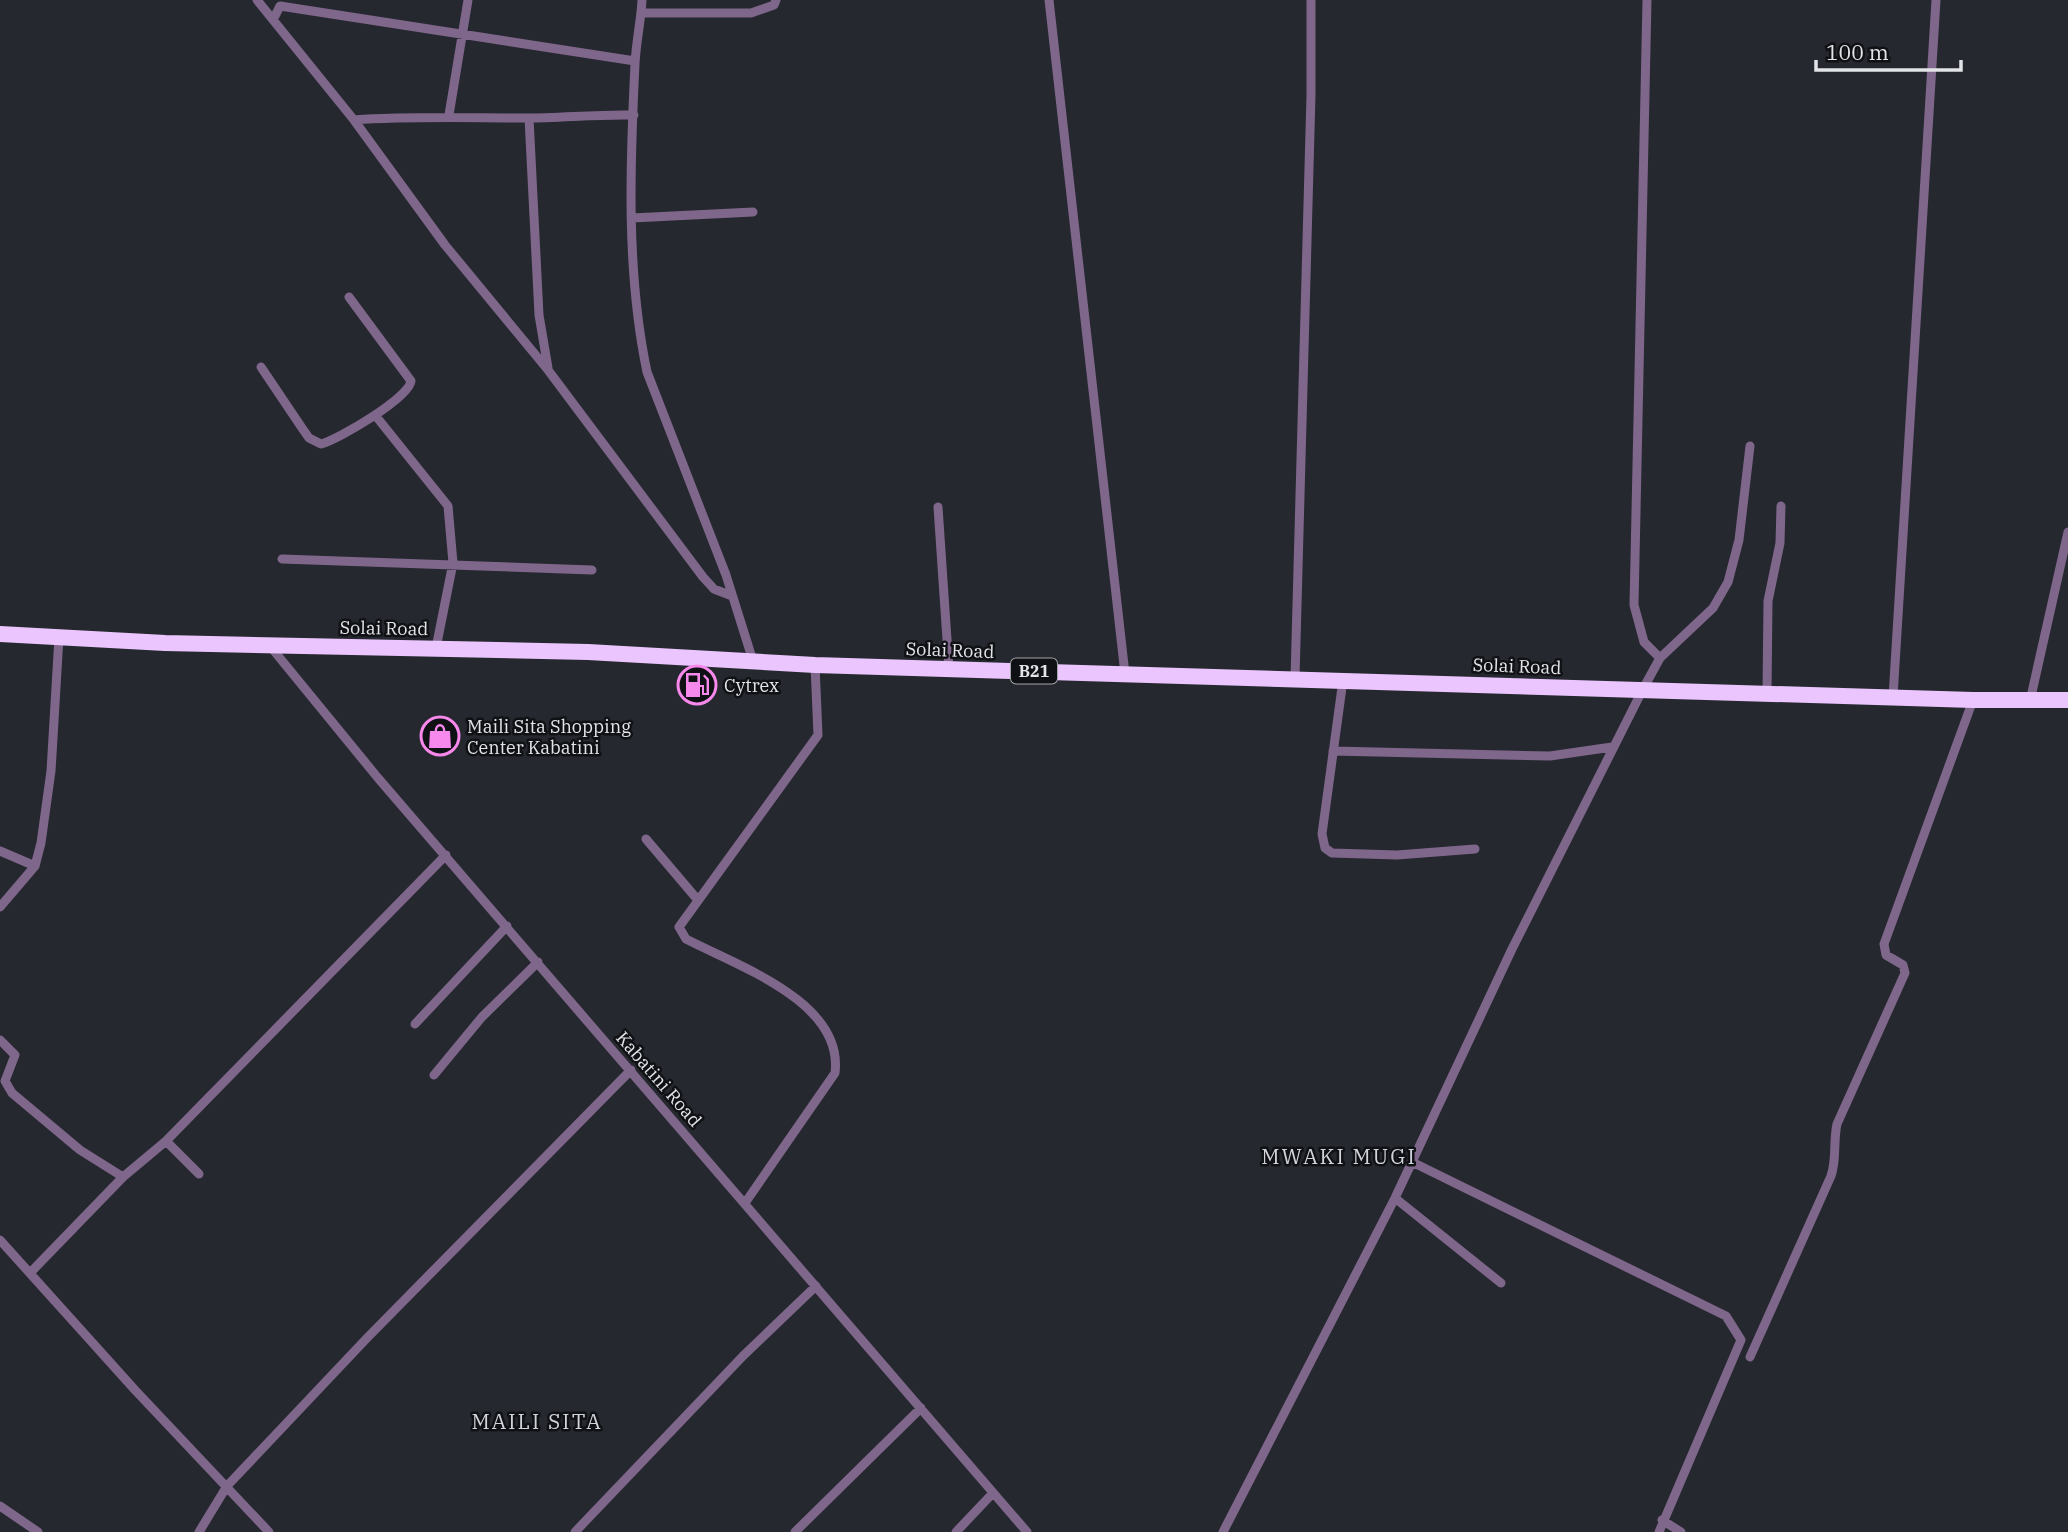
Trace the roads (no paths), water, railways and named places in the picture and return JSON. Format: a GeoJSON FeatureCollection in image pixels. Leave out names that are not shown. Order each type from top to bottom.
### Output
{"type":"FeatureCollection","features":[{"type":"Feature","properties":{"kind":"highway","name":"Solai Road"},"geometry":{"type":"LineString","coordinates":[[0,634],[268,645],[436,648],[815,665],[1973,700],[2068,700]]}},
{"type":"Feature","properties":{"kind":"street"},"geometry":{"type":"LineString","coordinates":[[257,0],[354,120],[445,245],[548,370],[703,577],[715,589],[732,596]]}},
{"type":"Feature","properties":{"kind":"street"},"geometry":{"type":"LineString","coordinates":[[449,115],[468,0]]}},
{"type":"Feature","properties":{"kind":"street"},"geometry":{"type":"LineString","coordinates":[[642,0],[635,61],[632,218],[640,332],[647,372],[699,503],[753,661]]}},
{"type":"Feature","properties":{"kind":"street"},"geometry":{"type":"LineString","coordinates":[[641,13],[751,13],[774,5],[776,0]]}},
{"type":"Feature","properties":{"kind":"street"},"geometry":{"type":"LineString","coordinates":[[1049,0],[1125,674]]}},
{"type":"Feature","properties":{"kind":"street"},"geometry":{"type":"LineString","coordinates":[[1295,678],[1311,95],[1311,0]]}},
{"type":"Feature","properties":{"kind":"street"},"geometry":{"type":"LineString","coordinates":[[1647,0],[1634,605],[1644,642],[1660,658]]}},
{"type":"Feature","properties":{"kind":"street"},"geometry":{"type":"LineString","coordinates":[[1893,697],[1936,0]]}},
{"type":"Feature","properties":{"kind":"street"},"geometry":{"type":"LineString","coordinates":[[273,20],[281,3],[635,61]]}},
{"type":"Feature","properties":{"kind":"street"},"geometry":{"type":"LineString","coordinates":[[354,120],[449,115],[528,118],[577,114],[634,115]]}},
{"type":"Feature","properties":{"kind":"street"},"geometry":{"type":"LineString","coordinates":[[528,118],[539,315],[548,370]]}},
{"type":"Feature","properties":{"kind":"street"},"geometry":{"type":"LineString","coordinates":[[632,218],[752,212]]}},
{"type":"Feature","properties":{"kind":"street"},"geometry":{"type":"LineString","coordinates":[[261,368],[296,422],[316,442],[328,442],[375,415],[407,390],[411,381],[349,297]]}},
{"type":"Feature","properties":{"kind":"street"},"geometry":{"type":"LineString","coordinates":[[375,415],[448,506],[453,563],[436,648]]}},
{"type":"Feature","properties":{"kind":"street"},"geometry":{"type":"LineString","coordinates":[[1223,1532],[1395,1198],[1512,949],[1612,747],[1660,658],[1713,608],[1728,582],[1739,540],[1750,446]]}},
{"type":"Feature","properties":{"kind":"street"},"geometry":{"type":"LineString","coordinates":[[1766,693],[1768,601],[1780,544],[1781,506]]}},
{"type":"Feature","properties":{"kind":"street"},"geometry":{"type":"LineString","coordinates":[[938,508],[949,669]]}},
{"type":"Feature","properties":{"kind":"street"},"geometry":{"type":"LineString","coordinates":[[2030,701],[2068,533]]}},
{"type":"Feature","properties":{"kind":"street"},"geometry":{"type":"LineString","coordinates":[[282,559],[592,570]]}},
{"type":"Feature","properties":{"kind":"street"},"geometry":{"type":"LineString","coordinates":[[0,907],[35,866],[41,843],[51,771],[59,638]]}},
{"type":"Feature","properties":{"kind":"street","name":"Kabatini Road"},"geometry":{"type":"LineString","coordinates":[[268,645],[1027,1532]]}},
{"type":"Feature","properties":{"kind":"street"},"geometry":{"type":"LineString","coordinates":[[745,1203],[835,1073],[837,1054],[829,1034],[811,1009],[680,933],[681,920],[754,827],[818,735],[815,665]]}},
{"type":"Feature","properties":{"kind":"street"},"geometry":{"type":"LineString","coordinates":[[1343,680],[1322,834],[1325,848],[1332,853],[1397,855],[1475,849]]}},
{"type":"Feature","properties":{"kind":"street"},"geometry":{"type":"LineString","coordinates":[[1750,1357],[1831,1177],[1836,1158],[1834,1140],[1837,1124],[1905,973],[1903,965],[1886,955],[1884,944],[1973,700]]}},
{"type":"Feature","properties":{"kind":"street"},"geometry":{"type":"LineString","coordinates":[[1333,751],[1550,756],[1612,747]]}},
{"type":"Feature","properties":{"kind":"street"},"geometry":{"type":"LineString","coordinates":[[646,839],[697,899]]}},
{"type":"Feature","properties":{"kind":"street"},"geometry":{"type":"LineString","coordinates":[[0,851],[35,866]]}},
{"type":"Feature","properties":{"kind":"street"},"geometry":{"type":"LineString","coordinates":[[31,1272],[123,1177],[166,1141],[446,855]]}},
{"type":"Feature","properties":{"kind":"street"},"geometry":{"type":"LineString","coordinates":[[415,1024],[507,926]]}},
{"type":"Feature","properties":{"kind":"street"},"geometry":{"type":"LineString","coordinates":[[434,1075],[482,1017],[538,962]]}},
{"type":"Feature","properties":{"kind":"street"},"geometry":{"type":"LineString","coordinates":[[0,1040],[15,1055],[5,1074],[5,1081],[12,1093],[80,1150],[123,1177]]}},
{"type":"Feature","properties":{"kind":"street"},"geometry":{"type":"LineString","coordinates":[[199,1532],[227,1486],[367,1338],[631,1070]]}},
{"type":"Feature","properties":{"kind":"street"},"geometry":{"type":"LineString","coordinates":[[166,1141],[199,1174]]}},
{"type":"Feature","properties":{"kind":"street"},"geometry":{"type":"LineString","coordinates":[[1412,1162],[1726,1316],[1741,1340],[1659,1532]]}},
{"type":"Feature","properties":{"kind":"street"},"geometry":{"type":"LineString","coordinates":[[1395,1198],[1501,1283]]}},
{"type":"Feature","properties":{"kind":"street"},"geometry":{"type":"LineString","coordinates":[[0,1240],[135,1390],[269,1532]]}},
{"type":"Feature","properties":{"kind":"street"},"geometry":{"type":"LineString","coordinates":[[575,1532],[743,1356],[816,1286]]}},
{"type":"Feature","properties":{"kind":"street"},"geometry":{"type":"LineString","coordinates":[[795,1532],[922,1408]]}},
{"type":"Feature","properties":{"kind":"street"},"geometry":{"type":"LineString","coordinates":[[956,1532],[993,1493]]}},
{"type":"Feature","properties":{"kind":"street"},"geometry":{"type":"LineString","coordinates":[[0,1506],[38,1532]]}},
{"type":"Feature","properties":{"kind":"street"},"geometry":{"type":"LineString","coordinates":[[1662,1520],[1681,1532]]}},
{"type":"Feature","properties":{"kind":"place","name":"Cytrex"},"geometry":{"type":"Point","coordinates":[697,685]}},
{"type":"Feature","properties":{"kind":"place","name":"Maili Sita Shopping Center Kabatini"},"geometry":{"type":"Point","coordinates":[440,736]}},
{"type":"Feature","properties":{"kind":"district","name":"MWAKI MUGI"},"geometry":{"type":"Point","coordinates":[1339,1156]}},
{"type":"Feature","properties":{"kind":"district","name":"MAILI SITA"},"geometry":{"type":"Point","coordinates":[537,1421]}}]}
